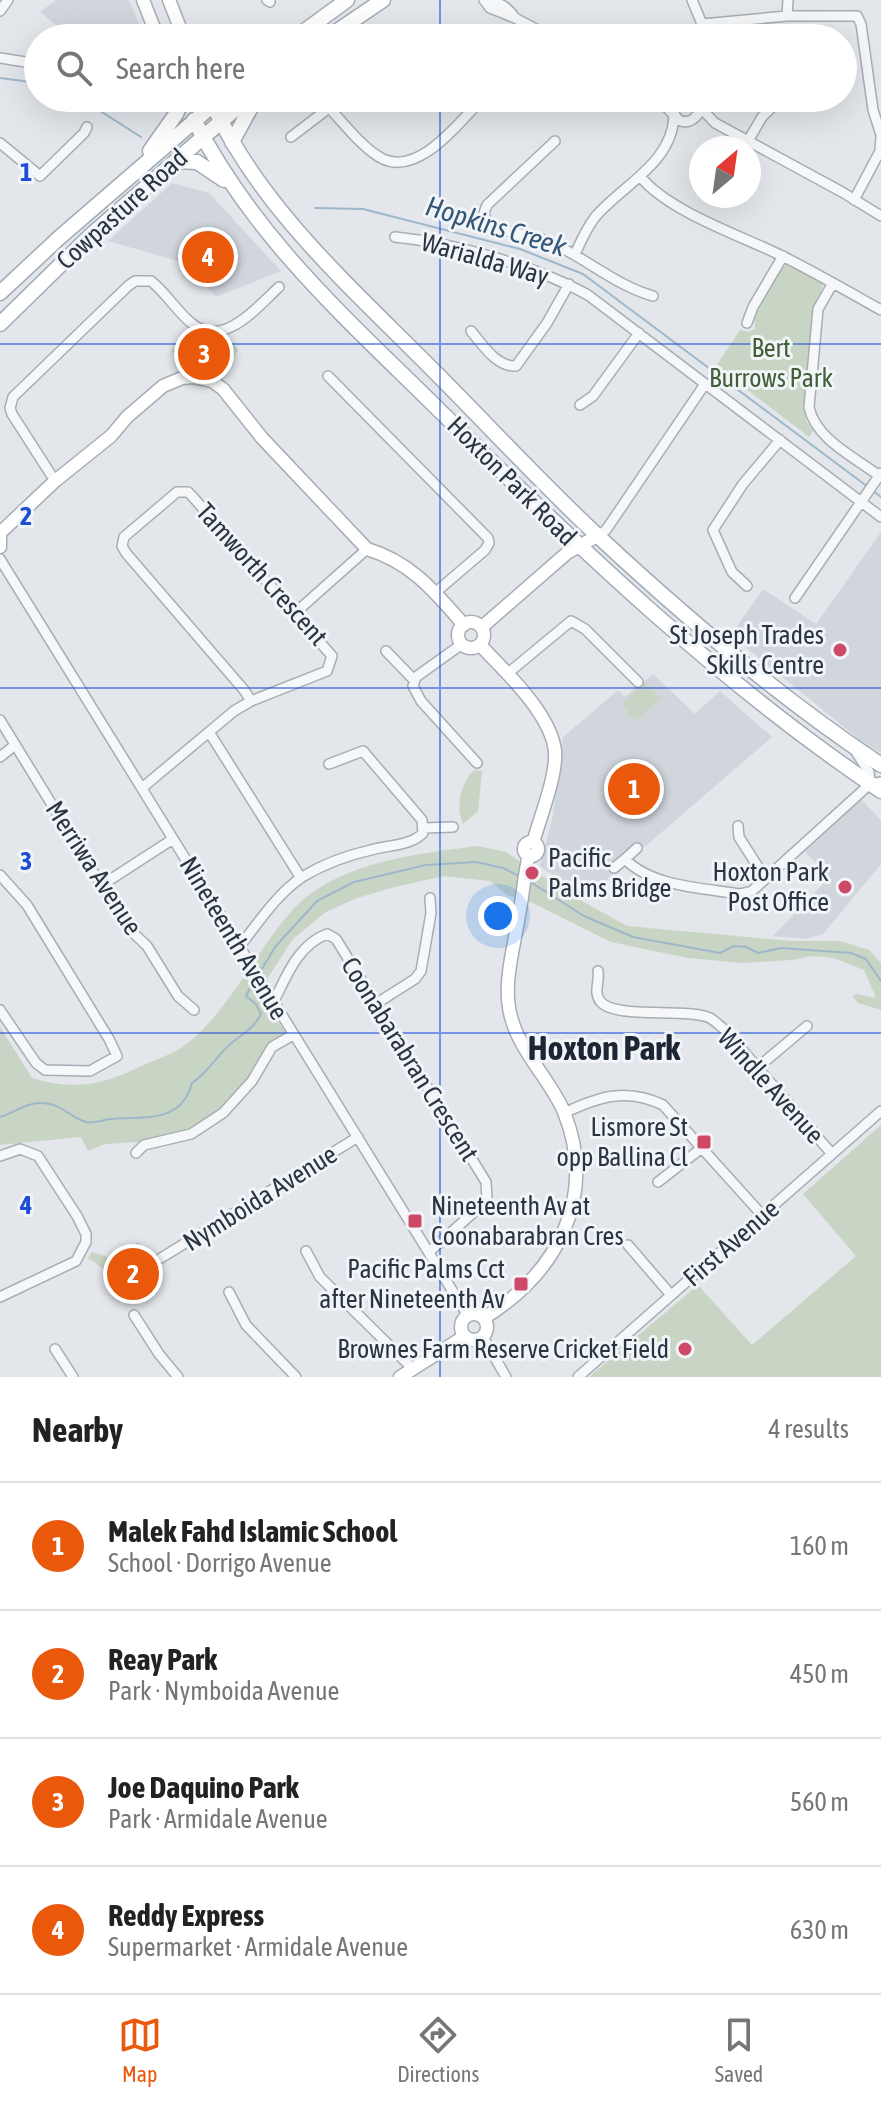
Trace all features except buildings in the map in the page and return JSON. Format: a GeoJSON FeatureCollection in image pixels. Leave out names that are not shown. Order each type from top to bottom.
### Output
{"type":"FeatureCollection","features":[{"type":"Feature","properties":{"kind":"main road"},"geometry":{"type":"LineString","coordinates":[[314,24],[347,0]]}},
{"type":"Feature","properties":{"kind":"main road"},"geometry":{"type":"LineString","coordinates":[[348,24],[383,0]]}},
{"type":"Feature","properties":{"kind":"main road"},"geometry":{"type":"LineString","coordinates":[[133,174],[177,112]]}},
{"type":"Feature","properties":{"kind":"main road","name":"Cowpasture Road"},"geometry":{"type":"LineString","coordinates":[[0,293],[202,112]]}},
{"type":"Feature","properties":{"kind":"main road","name":"Hoxton Park Road"},"geometry":{"type":"LineString","coordinates":[[217,112],[232,142],[280,211],[308,243],[597,536],[721,644],[881,765]]}},
{"type":"Feature","properties":{"kind":"main road","name":"Cowpasture Road"},"geometry":{"type":"LineString","coordinates":[[0,324],[90,236],[231,112]]}},
{"type":"Feature","properties":{"kind":"main road"},"geometry":{"type":"LineString","coordinates":[[232,142],[248,112]]}},
{"type":"Feature","properties":{"kind":"main road","name":"Hoxton Park Road"},"geometry":{"type":"LineString","coordinates":[[194,120],[248,210],[295,267],[577,546],[761,704],[877,786]]}},
{"type":"Feature","properties":{"kind":"main road"},"geometry":{"type":"LineString","coordinates":[[177,161],[197,162],[231,184]]}},
{"type":"Feature","properties":{"kind":"street"},"geometry":{"type":"LineString","coordinates":[[0,11],[8,0]]}},
{"type":"Feature","properties":{"kind":"street"},"geometry":{"type":"LineString","coordinates":[[143,0],[152,24]]}},
{"type":"Feature","properties":{"kind":"street"},"geometry":{"type":"LineString","coordinates":[[169,0],[178,24]]}},
{"type":"Feature","properties":{"kind":"street"},"geometry":{"type":"LineString","coordinates":[[484,0],[490,8],[524,24]]}},
{"type":"Feature","properties":{"kind":"street"},"geometry":{"type":"LineString","coordinates":[[692,0],[702,24],[787,16],[857,16],[861,24],[873,110],[881,136],[880,151],[854,200]]}},
{"type":"Feature","properties":{"kind":"street"},"geometry":{"type":"LineString","coordinates":[[787,16],[788,0]]}},
{"type":"Feature","properties":{"kind":"street"},"geometry":{"type":"LineString","coordinates":[[0,58],[24,62]]}},
{"type":"Feature","properties":{"kind":"street"},"geometry":{"type":"LineString","coordinates":[[190,112],[194,120]]}},
{"type":"Feature","properties":{"kind":"street"},"geometry":{"type":"LineString","coordinates":[[291,137],[324,112]]}},
{"type":"Feature","properties":{"kind":"street"},"geometry":{"type":"LineString","coordinates":[[333,112],[373,152],[398,163],[423,156],[469,112]]}},
{"type":"Feature","properties":{"kind":"street"},"geometry":{"type":"LineString","coordinates":[[671,112],[681,122],[715,123]]}},
{"type":"Feature","properties":{"kind":"street"},"geometry":{"type":"LineString","coordinates":[[673,135],[674,112]]}},
{"type":"Feature","properties":{"kind":"street"},"geometry":{"type":"LineString","coordinates":[[575,254],[597,216],[640,176],[673,135],[698,112]]}},
{"type":"Feature","properties":{"kind":"street"},"geometry":{"type":"LineString","coordinates":[[706,112],[715,123],[739,136]]}},
{"type":"Feature","properties":{"kind":"street"},"geometry":{"type":"LineString","coordinates":[[751,136],[767,112]]}},
{"type":"Feature","properties":{"kind":"street"},"geometry":{"type":"LineString","coordinates":[[0,143],[40,176],[87,127]]}},
{"type":"Feature","properties":{"kind":"street"},"geometry":{"type":"LineString","coordinates":[[555,141],[487,205],[485,219],[491,226],[541,238],[575,254],[635,291],[653,296]]}},
{"type":"Feature","properties":{"kind":"street"},"geometry":{"type":"LineString","coordinates":[[761,148],[881,216]]}},
{"type":"Feature","properties":{"kind":"street"},"geometry":{"type":"LineString","coordinates":[[640,176],[658,195],[741,239],[783,256],[881,310]]}},
{"type":"Feature","properties":{"kind":"street","name":"Warialda Way"},"geometry":{"type":"LineString","coordinates":[[395,237],[421,239],[543,272],[569,284],[639,333],[881,517]]}},
{"type":"Feature","properties":{"kind":"street"},"geometry":{"type":"LineString","coordinates":[[747,323],[783,256]]}},
{"type":"Feature","properties":{"kind":"street"},"geometry":{"type":"LineString","coordinates":[[55,481],[12,414],[13,397],[128,286],[135,281],[151,281],[189,321],[201,330],[210,332],[236,325],[279,287]]}},
{"type":"Feature","properties":{"kind":"street"},"geometry":{"type":"LineString","coordinates":[[795,598],[880,475],[812,423],[809,407],[818,309],[833,283]]}},
{"type":"Feature","properties":{"kind":"street"},"geometry":{"type":"LineString","coordinates":[[471,331],[498,361],[507,367],[516,366],[547,323],[569,284]]}},
{"type":"Feature","properties":{"kind":"street"},"geometry":{"type":"LineString","coordinates":[[580,405],[593,396],[639,333]]}},
{"type":"Feature","properties":{"kind":"street"},"geometry":{"type":"LineString","coordinates":[[328,376],[488,538],[485,550],[436,592]]}},
{"type":"Feature","properties":{"kind":"street"},"geometry":{"type":"LineString","coordinates":[[0,547],[0,534],[163,386],[182,378],[202,378],[223,389],[235,400],[262,438],[367,549],[404,564],[436,592],[464,625]]}},
{"type":"Feature","properties":{"kind":"street"},"geometry":{"type":"LineString","coordinates":[[482,627],[577,546],[606,530],[705,384]]}},
{"type":"Feature","properties":{"kind":"street"},"geometry":{"type":"LineString","coordinates":[[747,586],[732,572],[713,530],[743,484],[780,440]]}},
{"type":"Feature","properties":{"kind":"street","name":"Tamworth Crescent"},"geometry":{"type":"LineString","coordinates":[[188,492],[192,479]]}},
{"type":"Feature","properties":{"kind":"street","name":"Tamworth Crescent"},"geometry":{"type":"LineString","coordinates":[[109,551],[122,546],[124,537],[177,492],[188,492],[331,651],[331,665],[327,671],[251,701],[234,711],[142,788]]}},
{"type":"Feature","properties":{"kind":"street"},"geometry":{"type":"LineString","coordinates":[[122,546],[251,701]]}},
{"type":"Feature","properties":{"kind":"street"},"geometry":{"type":"LineString","coordinates":[[295,613],[367,549]]}},
{"type":"Feature","properties":{"kind":"street","name":"Nineteenth Avenue"},"geometry":{"type":"LineString","coordinates":[[0,559],[468,1316]]}},
{"type":"Feature","properties":{"kind":"street"},"geometry":{"type":"LineString","coordinates":[[507,674],[571,621],[585,629],[638,682]]}},
{"type":"Feature","properties":{"kind":"street"},"geometry":{"type":"LineString","coordinates":[[473,622],[482,627],[484,637],[480,645],[471,648],[462,644],[459,633],[464,625],[473,622]]}},
{"type":"Feature","properties":{"kind":"street"},"geometry":{"type":"LineString","coordinates":[[414,680],[462,644]]}},
{"type":"Feature","properties":{"kind":"street"},"geometry":{"type":"LineString","coordinates":[[480,645],[543,719],[555,750],[531,849],[508,981],[510,1015],[516,1032],[564,1113],[576,1163],[576,1184],[567,1226],[545,1264],[525,1289],[484,1318]]}},
{"type":"Feature","properties":{"kind":"street"},"geometry":{"type":"LineString","coordinates":[[386,651],[414,680],[414,692],[477,763]]}},
{"type":"Feature","properties":{"kind":"street","name":"Merriwa Avenue"},"geometry":{"type":"LineString","coordinates":[[0,720],[127,927],[147,946],[178,996],[194,1010]]}},
{"type":"Feature","properties":{"kind":"street"},"geometry":{"type":"LineString","coordinates":[[209,732],[301,878]]}},
{"type":"Feature","properties":{"kind":"street"},"geometry":{"type":"LineString","coordinates":[[0,757],[15,745]]}},
{"type":"Feature","properties":{"kind":"street"},"geometry":{"type":"LineString","coordinates":[[625,859],[635,869],[651,877],[740,894],[752,891],[877,786],[851,745]]}},
{"type":"Feature","properties":{"kind":"street"},"geometry":{"type":"LineString","coordinates":[[240,946],[270,908],[301,878],[369,850],[413,841],[423,833],[422,820],[363,751],[329,764]]}},
{"type":"Feature","properties":{"kind":"street"},"geometry":{"type":"LineString","coordinates":[[738,826],[739,837],[765,878]]}},
{"type":"Feature","properties":{"kind":"street"},"geometry":{"type":"LineString","coordinates":[[424,828],[453,827]]}},
{"type":"Feature","properties":{"kind":"street"},"geometry":{"type":"LineString","coordinates":[[102,885],[173,839]]}},
{"type":"Feature","properties":{"kind":"street"},"geometry":{"type":"LineString","coordinates":[[614,868],[637,848]]}},
{"type":"Feature","properties":{"kind":"street"},"geometry":{"type":"LineString","coordinates":[[0,875],[27,905],[117,1056],[90,1071],[45,1070],[36,1063],[0,1010]]}},
{"type":"Feature","properties":{"kind":"street"},"geometry":{"type":"LineString","coordinates":[[377,1003],[415,979],[421,971],[431,913],[430,898]]}},
{"type":"Feature","properties":{"kind":"street","name":"Coonabarabran Crescent"},"geometry":{"type":"LineString","coordinates":[[274,1001],[294,960],[317,938],[327,934],[336,939],[486,1182],[488,1189],[483,1204],[429,1252]]}},
{"type":"Feature","properties":{"kind":"street","name":"Windle Avenue"},"geometry":{"type":"LineString","coordinates":[[598,971],[596,990],[601,1002],[612,1009],[709,1018],[725,1030],[832,1154]]}},
{"type":"Feature","properties":{"kind":"street"},"geometry":{"type":"LineString","coordinates":[[757,1068],[807,1026]]}},
{"type":"Feature","properties":{"kind":"street"},"geometry":{"type":"LineString","coordinates":[[136,1153],[144,1145],[191,1134],[223,1113],[252,1081],[272,1047],[293,1035]]}},
{"type":"Feature","properties":{"kind":"street"},"geometry":{"type":"LineString","coordinates":[[564,1113],[598,1097],[610,1095],[651,1100],[672,1112],[763,1216]]}},
{"type":"Feature","properties":{"kind":"street","name":"First Avenue"},"geometry":{"type":"LineString","coordinates":[[581,1376],[881,1111]]}},
{"type":"Feature","properties":{"kind":"street","name":"Nymboida Avenue"},"geometry":{"type":"LineString","coordinates":[[161,1258],[358,1137]]}},
{"type":"Feature","properties":{"kind":"street"},"geometry":{"type":"LineString","coordinates":[[658,1182],[703,1147]]}},
{"type":"Feature","properties":{"kind":"street"},"geometry":{"type":"LineString","coordinates":[[0,1156],[20,1149],[38,1156],[77,1216],[86,1234],[86,1242],[76,1261],[0,1297]]}},
{"type":"Feature","properties":{"kind":"street"},"geometry":{"type":"LineString","coordinates":[[628,1245],[671,1295]]}},
{"type":"Feature","properties":{"kind":"street"},"geometry":{"type":"LineString","coordinates":[[306,1251],[320,1277],[413,1369]]}},
{"type":"Feature","properties":{"kind":"street"},"geometry":{"type":"LineString","coordinates":[[229,1292],[246,1325],[296,1377]]}},
{"type":"Feature","properties":{"kind":"street"},"geometry":{"type":"LineString","coordinates":[[476,1314],[484,1318],[487,1329],[483,1337],[474,1340],[465,1336],[461,1325],[468,1316],[476,1314]]}},
{"type":"Feature","properties":{"kind":"street"},"geometry":{"type":"LineString","coordinates":[[134,1315],[178,1377]]}},
{"type":"Feature","properties":{"kind":"street"},"geometry":{"type":"LineString","coordinates":[[401,1377],[465,1336]]}},
{"type":"Feature","properties":{"kind":"street"},"geometry":{"type":"LineString","coordinates":[[483,1337],[506,1377]]}},
{"type":"Feature","properties":{"kind":"street"},"geometry":{"type":"LineString","coordinates":[[55,1349],[73,1377]]}},
{"type":"Feature","properties":{"kind":"shaded area"},"geometry":{"type":"Polygon","coordinates":[[[56,0],[129,0],[139,24],[55,24],[40,12],[56,0]]]}},
{"type":"Feature","properties":{"kind":"shaded area"},"geometry":{"type":"Polygon","coordinates":[[[172,183],[209,193],[281,271],[216,297],[185,263],[108,241],[172,183]]]}},
{"type":"Feature","properties":{"kind":"shaded area","name":"St Joseph Trades Skills Centre"},"geometry":{"type":"Polygon","coordinates":[[[881,532],[881,753],[861,741],[731,635],[763,589],[816,624],[881,532]]]}},
{"type":"Feature","properties":{"kind":"shaded area"},"geometry":{"type":"Polygon","coordinates":[[[653,674],[695,714],[720,691],[772,737],[642,849],[636,843],[608,866],[613,874],[585,899],[540,866],[553,815],[563,737],[618,690],[625,697],[653,674]]]}},
{"type":"Feature","properties":{"kind":"shaded area"},"geometry":{"type":"Polygon","coordinates":[[[858,796],[881,820],[881,864],[823,934],[806,939],[773,936],[823,884],[817,877],[823,871],[800,846],[858,796]]]}},
{"type":"Feature","properties":{"kind":"green space","name":"Bert Burrows Park"},"geometry":{"type":"Polygon","coordinates":[[[786,265],[820,281],[823,286],[814,311],[804,407],[807,422],[813,431],[809,437],[716,366],[740,330],[748,332],[755,329],[755,310],[780,268],[786,265]]]}},
{"type":"Feature","properties":{"kind":"green space"},"geometry":{"type":"Polygon","coordinates":[[[192,330],[205,335],[225,335],[238,350],[221,376],[189,367],[171,351],[192,330]]]}},
{"type":"Feature","properties":{"kind":"green space"},"geometry":{"type":"Polygon","coordinates":[[[646,682],[661,699],[635,721],[621,704],[646,682]]]}},
{"type":"Feature","properties":{"kind":"green space"},"geometry":{"type":"Polygon","coordinates":[[[474,770],[482,771],[478,811],[463,824],[461,795],[474,770]]]}},
{"type":"Feature","properties":{"kind":"green space"},"geometry":{"type":"Polygon","coordinates":[[[478,846],[506,852],[566,892],[627,926],[791,941],[840,941],[869,950],[881,963],[881,1010],[858,1003],[852,996],[857,994],[876,998],[864,970],[834,958],[812,956],[742,963],[688,958],[630,946],[611,942],[533,903],[507,895],[490,881],[444,876],[357,898],[326,912],[293,939],[256,996],[288,1034],[270,1055],[247,1092],[198,1131],[154,1141],[105,1144],[88,1151],[81,1137],[0,1145],[0,1027],[32,1078],[73,1085],[98,1082],[123,1074],[176,1051],[194,1038],[231,996],[281,924],[310,894],[328,882],[391,860],[478,846]]]}},
{"type":"Feature","properties":{"kind":"green space"},"geometry":{"type":"Polygon","coordinates":[[[881,1125],[881,1377],[589,1377],[698,1285],[752,1345],[856,1256],[803,1194],[881,1125]]]}},
{"type":"Feature","properties":{"kind":"green space"},"geometry":{"type":"Polygon","coordinates":[[[139,1242],[162,1280],[137,1297],[136,1303],[127,1305],[104,1269],[88,1258],[92,1252],[108,1257],[139,1242]]]}},
{"type":"Feature","properties":{"kind":"waterway","name":"Hopkins Creek"},"geometry":{"type":"LineString","coordinates":[[0,78],[24,81]]}},
{"type":"Feature","properties":{"kind":"waterway","name":"Hopkins Creek"},"geometry":{"type":"LineString","coordinates":[[102,112],[141,137]]}},
{"type":"Feature","properties":{"kind":"waterway","name":"Hopkins Creek"},"geometry":{"type":"LineString","coordinates":[[315,208],[363,209],[520,249],[583,274],[868,487]]}},
{"type":"Feature","properties":{"kind":"waterway","name":"Hopkins Creek"},"geometry":{"type":"LineString","coordinates":[[873,491],[881,497]]}},
{"type":"Feature","properties":{"kind":"waterway"},"geometry":{"type":"LineString","coordinates":[[262,969],[275,947],[317,901],[354,882],[426,865],[476,862],[503,868],[519,876]]}},
{"type":"Feature","properties":{"kind":"waterway"},"geometry":{"type":"LineString","coordinates":[[532,883],[584,916],[633,937],[720,953],[734,946],[758,953],[781,948],[851,953],[866,959],[881,981]]}},
{"type":"Feature","properties":{"kind":"waterway"},"geometry":{"type":"LineString","coordinates":[[0,1117],[35,1103],[55,1105],[89,1122],[170,1112],[187,1096],[192,1083],[258,1020],[261,1014],[256,1004],[246,996],[255,978]]}},
{"type":"Feature","properties":{"kind":"place","name":"Reddy Express"},"geometry":{"type":"Point","coordinates":[208,257]}},
{"type":"Feature","properties":{"kind":"place","name":"Joe Daquino Park"},"geometry":{"type":"Point","coordinates":[204,354]}},
{"type":"Feature","properties":{"kind":"place","name":"St Joseph Trades Skills Centre"},"geometry":{"type":"Point","coordinates":[840,650]}},
{"type":"Feature","properties":{"kind":"place","name":"Malek Fahd Islamic School"},"geometry":{"type":"Point","coordinates":[634,789]}},
{"type":"Feature","properties":{"kind":"place","name":"Pacific Palms Bridge"},"geometry":{"type":"Point","coordinates":[532,873]}},
{"type":"Feature","properties":{"kind":"place","name":"Hoxton Park Post Office"},"geometry":{"type":"Point","coordinates":[845,887]}},
{"type":"Feature","properties":{"kind":"place","name":"Lismore St opp Ballina Cl"},"geometry":{"type":"Point","coordinates":[704,1142]}},
{"type":"Feature","properties":{"kind":"place","name":"Nineteenth Av at Coonabarabran Cres"},"geometry":{"type":"Point","coordinates":[415,1221]}},
{"type":"Feature","properties":{"kind":"place","name":"Reay Park"},"geometry":{"type":"Point","coordinates":[133,1274]}},
{"type":"Feature","properties":{"kind":"place","name":"Pacific Palms Cct after Nineteenth Av"},"geometry":{"type":"Point","coordinates":[521,1284]}},
{"type":"Feature","properties":{"kind":"place","name":"Brownes Farm Reserve Cricket Field"},"geometry":{"type":"Point","coordinates":[685,1349]}},
{"type":"Feature","properties":{"kind":"district","name":"Hoxton Park"},"geometry":{"type":"Point","coordinates":[604,1047]}}]}
